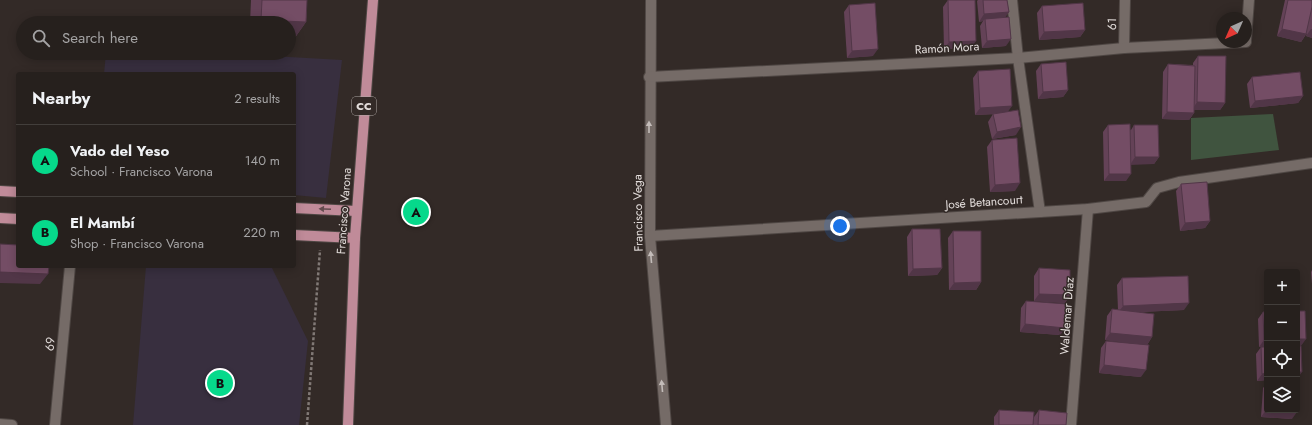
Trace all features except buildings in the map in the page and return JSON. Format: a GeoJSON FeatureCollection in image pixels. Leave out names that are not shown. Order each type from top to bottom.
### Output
{"type":"FeatureCollection","features":[{"type":"Feature","properties":{"kind":"main road","name":"Francisco Varona"},"geometry":{"type":"LineString","coordinates":[[348,425],[356,211],[372,0]]}},
{"type":"Feature","properties":{"kind":"main road"},"geometry":{"type":"LineString","coordinates":[[0,191],[16,192]]}},
{"type":"Feature","properties":{"kind":"main road"},"geometry":{"type":"LineString","coordinates":[[296,208],[356,211]]}},
{"type":"Feature","properties":{"kind":"main road"},"geometry":{"type":"LineString","coordinates":[[0,218],[16,219]]}},
{"type":"Feature","properties":{"kind":"main road"},"geometry":{"type":"LineString","coordinates":[[296,234],[355,238]]}},
{"type":"Feature","properties":{"kind":"street","name":"Francisco Vega"},"geometry":{"type":"LineString","coordinates":[[651,0],[649,77],[650,236],[666,425]]}},
{"type":"Feature","properties":{"kind":"street"},"geometry":{"type":"LineString","coordinates":[[1012,0],[1018,58],[1040,212]]}},
{"type":"Feature","properties":{"kind":"street","name":"61"},"geometry":{"type":"LineString","coordinates":[[1124,48],[1125,0]]}},
{"type":"Feature","properties":{"kind":"street"},"geometry":{"type":"LineString","coordinates":[[1248,12],[1249,0]]}},
{"type":"Feature","properties":{"kind":"street","name":"Ramón Mora"},"geometry":{"type":"LineString","coordinates":[[649,77],[1018,58],[1124,48],[1216,43]]}},
{"type":"Feature","properties":{"kind":"street","name":"José Betancourt"},"geometry":{"type":"LineString","coordinates":[[650,236],[1088,209],[1146,202],[1156,188],[1179,182],[1312,163]]}},
{"type":"Feature","properties":{"kind":"street","name":"Waldemar Díaz"},"geometry":{"type":"LineString","coordinates":[[1071,425],[1088,209]]}},
{"type":"Feature","properties":{"kind":"street","name":"69"},"geometry":{"type":"LineString","coordinates":[[55,425],[70,268]]}},
{"type":"Feature","properties":{"kind":"street"},"geometry":{"type":"LineString","coordinates":[[0,424],[12,425]]}},
{"type":"Feature","properties":{"kind":"path"},"geometry":{"type":"LineString","coordinates":[[308,425],[321,236]]}},
{"type":"Feature","properties":{"kind":"shaded area"},"geometry":{"type":"Polygon","coordinates":[[[296,57],[342,60],[326,198],[296,195],[296,72],[104,72],[105,60],[296,60],[296,57]]]}},
{"type":"Feature","properties":{"kind":"shaded area"},"geometry":{"type":"Polygon","coordinates":[[[146,268],[272,268],[308,341],[299,425],[133,425],[146,268]]]}},
{"type":"Feature","properties":{"kind":"green space"},"geometry":{"type":"Polygon","coordinates":[[[1273,114],[1279,150],[1191,160],[1191,118],[1273,114]]]}},
{"type":"Feature","properties":{"kind":"place","name":"Vado del Yeso"},"geometry":{"type":"Point","coordinates":[416,212]}},
{"type":"Feature","properties":{"kind":"place","name":"El Mambí"},"geometry":{"type":"Point","coordinates":[220,383]}}]}
